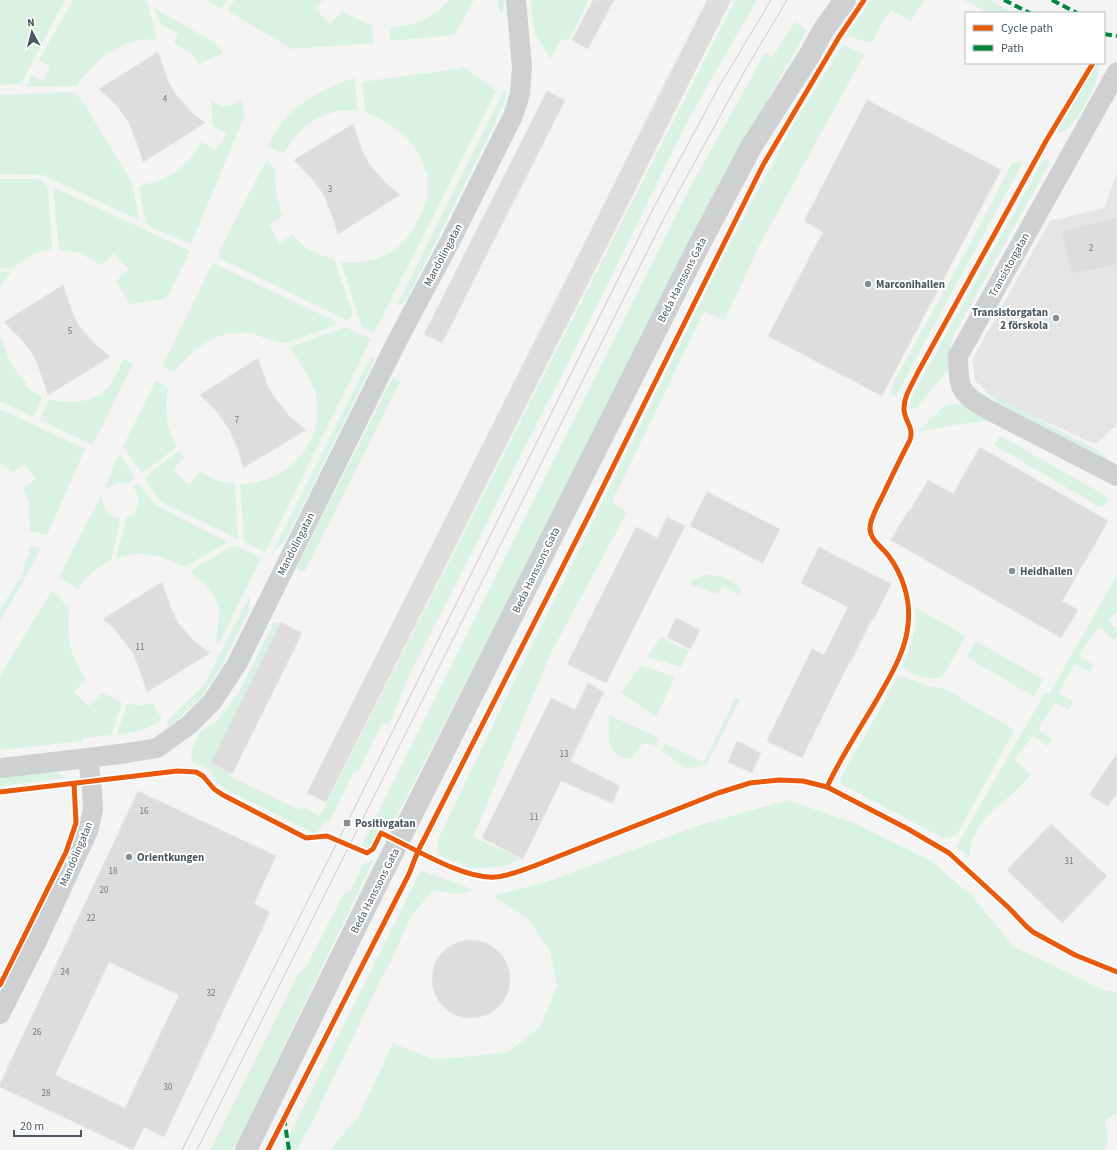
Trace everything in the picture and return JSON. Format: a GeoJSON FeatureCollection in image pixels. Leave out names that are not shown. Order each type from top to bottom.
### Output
{"type":"FeatureCollection","features":[{"type":"Feature","properties":{"kind":"street","name":"Mandolingatan"},"geometry":{"type":"LineString","coordinates":[[0,1014],[37,941],[88,831],[93,810],[88,758],[157,748],[164,744],[190,725],[212,702],[237,664],[395,345],[454,234],[513,116],[520,94],[522,67],[516,0]]}},
{"type":"Feature","properties":{"kind":"street","name":"Beda Hanssons Gata"},"geometry":{"type":"LineString","coordinates":[[246,1150],[381,876],[706,232],[751,147],[809,56],[824,29],[845,0]]}},
{"type":"Feature","properties":{"kind":"street","name":"Transistorgatan"},"geometry":{"type":"LineString","coordinates":[[1117,72],[958,356],[959,378],[963,392],[968,397],[988,410],[1117,476]]}},
{"type":"Feature","properties":{"kind":"street"},"geometry":{"type":"LineString","coordinates":[[0,768],[88,758]]}},
{"type":"Feature","properties":{"kind":"shaded area","name":"Transistorgatan 2 förskola"},"geometry":{"type":"Polygon","coordinates":[[[1117,173],[1117,425],[1095,444],[994,398],[975,381],[972,360],[1050,221],[1104,208],[1117,173]]]}},
{"type":"Feature","properties":{"kind":"green space"},"geometry":{"type":"Polygon","coordinates":[[[1,0],[65,0],[22,82],[18,84],[0,85],[1,0]]]}},
{"type":"Feature","properties":{"kind":"green space"},"geometry":{"type":"Polygon","coordinates":[[[73,0],[144,0],[147,2],[157,39],[131,42],[121,46],[102,58],[93,66],[77,86],[26,87],[32,75],[43,81],[50,66],[39,60],[73,0]]]}},
{"type":"Feature","properties":{"kind":"green space"},"geometry":{"type":"Polygon","coordinates":[[[207,0],[227,0],[222,9],[207,0]]]}},
{"type":"Feature","properties":{"kind":"green space"},"geometry":{"type":"Polygon","coordinates":[[[234,0],[323,0],[315,8],[330,24],[343,11],[350,16],[372,25],[374,43],[292,49],[228,11],[234,0]]]}},
{"type":"Feature","properties":{"kind":"green space"},"geometry":{"type":"Polygon","coordinates":[[[449,0],[474,0],[454,35],[389,41],[391,27],[410,25],[422,21],[434,14],[449,0]]]}},
{"type":"Feature","properties":{"kind":"green space"},"geometry":{"type":"Polygon","coordinates":[[[497,0],[505,0],[501,14],[499,10],[497,0]]]}},
{"type":"Feature","properties":{"kind":"green space"},"geometry":{"type":"Polygon","coordinates":[[[530,0],[589,0],[570,39],[560,40],[551,59],[535,34],[530,0]]]}},
{"type":"Feature","properties":{"kind":"green space"},"geometry":{"type":"Polygon","coordinates":[[[735,0],[757,0],[689,118],[603,293],[406,682],[389,726],[382,723],[359,770],[353,773],[330,820],[324,824],[316,834],[227,790],[217,783],[210,771],[192,761],[191,753],[199,733],[218,720],[238,694],[274,622],[281,624],[211,763],[230,773],[229,776],[300,810],[303,807],[320,816],[735,0]]]}},
{"type":"Feature","properties":{"kind":"green space"},"geometry":{"type":"Polygon","coordinates":[[[871,0],[924,0],[911,21],[891,11],[884,19],[872,42],[865,42],[847,35],[871,0]]]}},
{"type":"Feature","properties":{"kind":"green space"},"geometry":{"type":"Polygon","coordinates":[[[964,0],[989,0],[1012,12],[987,12],[964,0]]]}},
{"type":"Feature","properties":{"kind":"green space"},"geometry":{"type":"Polygon","coordinates":[[[154,8],[212,41],[223,52],[198,64],[195,56],[174,43],[178,33],[160,24],[154,8]]]}},
{"type":"Feature","properties":{"kind":"green space"},"geometry":{"type":"Polygon","coordinates":[[[795,22],[807,30],[718,188],[582,458],[396,817],[381,825],[371,849],[360,849],[686,195],[765,53],[772,58],[795,22]]]}},
{"type":"Feature","properties":{"kind":"green space"},"geometry":{"type":"Polygon","coordinates":[[[843,44],[864,55],[759,246],[726,317],[724,320],[704,311],[612,502],[627,512],[551,653],[473,837],[521,859],[502,867],[471,868],[441,856],[437,845],[438,840],[487,737],[726,251],[789,132],[843,44]]]}},
{"type":"Feature","properties":{"kind":"green space"},"geometry":{"type":"Polygon","coordinates":[[[1095,64],[1100,64],[1095,85],[1078,115],[1070,126],[1064,131],[1057,132],[1088,79],[1095,64]]]}},
{"type":"Feature","properties":{"kind":"green space"},"geometry":{"type":"Polygon","coordinates":[[[463,66],[496,91],[374,333],[361,325],[341,262],[367,261],[378,258],[398,247],[407,238],[414,228],[427,199],[427,171],[425,171],[418,152],[414,146],[400,131],[365,111],[362,82],[462,68],[463,66]]]}},
{"type":"Feature","properties":{"kind":"green space"},"geometry":{"type":"Polygon","coordinates":[[[354,78],[358,110],[330,113],[314,120],[295,137],[285,153],[268,146],[283,121],[293,111],[315,95],[328,88],[354,78]]]}},
{"type":"Feature","properties":{"kind":"green space"},"geometry":{"type":"Polygon","coordinates":[[[504,90],[506,92],[504,103],[492,129],[410,293],[405,301],[398,306],[397,305],[504,90]]]}},
{"type":"Feature","properties":{"kind":"green space"},"geometry":{"type":"Polygon","coordinates":[[[73,92],[83,102],[132,183],[139,220],[43,175],[0,174],[0,95],[73,92]]]}},
{"type":"Feature","properties":{"kind":"green space"},"geometry":{"type":"Polygon","coordinates":[[[241,98],[245,115],[191,244],[150,227],[146,222],[139,188],[140,186],[156,182],[173,174],[189,160],[201,142],[216,150],[227,134],[213,126],[211,99],[218,104],[227,106],[235,104],[241,98]]]}},
{"type":"Feature","properties":{"kind":"green space"},"geometry":{"type":"Polygon","coordinates":[[[267,159],[276,171],[276,194],[283,216],[269,225],[279,243],[292,235],[307,249],[334,260],[352,312],[349,319],[344,319],[219,258],[218,253],[267,159]]]}},
{"type":"Feature","properties":{"kind":"green space"},"geometry":{"type":"Polygon","coordinates":[[[1045,159],[1050,161],[1048,166],[954,335],[950,347],[948,370],[916,408],[911,409],[910,404],[913,394],[1045,159]]]}},
{"type":"Feature","properties":{"kind":"green space"},"geometry":{"type":"Polygon","coordinates":[[[1021,161],[1022,164],[896,397],[890,393],[895,379],[967,250],[1012,163],[1021,161]]]}},
{"type":"Feature","properties":{"kind":"green space"},"geometry":{"type":"Polygon","coordinates":[[[0,179],[37,179],[43,182],[48,190],[52,249],[31,255],[13,269],[0,268],[0,179]]]}},
{"type":"Feature","properties":{"kind":"green space"},"geometry":{"type":"Polygon","coordinates":[[[53,187],[190,251],[166,299],[130,304],[116,281],[129,269],[114,254],[101,265],[79,253],[59,249],[53,187]]]}},
{"type":"Feature","properties":{"kind":"green space"},"geometry":{"type":"Polygon","coordinates":[[[213,263],[338,323],[310,335],[284,343],[249,333],[226,334],[207,342],[198,348],[174,372],[168,370],[162,366],[213,263]]]}},
{"type":"Feature","properties":{"kind":"green space"},"geometry":{"type":"Polygon","coordinates":[[[0,271],[11,272],[3,282],[0,290],[0,271]]]}},
{"type":"Feature","properties":{"kind":"green space"},"geometry":{"type":"Polygon","coordinates":[[[343,328],[348,328],[371,339],[265,552],[244,542],[240,485],[271,478],[290,466],[306,449],[315,427],[317,416],[315,392],[299,360],[288,348],[343,328]]]}},
{"type":"Feature","properties":{"kind":"green space"},"geometry":{"type":"Polygon","coordinates":[[[0,339],[2,339],[8,357],[14,367],[26,382],[25,386],[42,397],[34,416],[31,416],[0,401],[0,339]]]}},
{"type":"Feature","properties":{"kind":"green space"},"geometry":{"type":"Polygon","coordinates":[[[372,357],[375,358],[373,363],[287,538],[272,553],[363,371],[372,357]]]}},
{"type":"Feature","properties":{"kind":"green space"},"geometry":{"type":"Polygon","coordinates":[[[123,359],[133,363],[93,445],[40,420],[49,399],[65,402],[81,401],[97,396],[103,392],[114,380],[123,359]]]}},
{"type":"Feature","properties":{"kind":"green space"},"geometry":{"type":"Polygon","coordinates":[[[393,377],[400,382],[305,571],[299,571],[297,567],[298,564],[393,377]]]}},
{"type":"Feature","properties":{"kind":"green space"},"geometry":{"type":"Polygon","coordinates":[[[156,380],[168,389],[166,404],[167,419],[177,447],[142,473],[123,446],[156,380]]]}},
{"type":"Feature","properties":{"kind":"green space"},"geometry":{"type":"Polygon","coordinates":[[[984,390],[1099,451],[1105,455],[1107,460],[1019,415],[995,400],[984,390]]]}},
{"type":"Feature","properties":{"kind":"green space"},"geometry":{"type":"Polygon","coordinates":[[[952,404],[966,405],[985,419],[985,421],[953,425],[918,432],[942,408],[952,404]]]}},
{"type":"Feature","properties":{"kind":"green space"},"geometry":{"type":"Polygon","coordinates":[[[0,409],[85,449],[47,535],[30,531],[29,504],[24,488],[36,479],[24,464],[13,472],[0,462],[0,409]]]}},
{"type":"Feature","properties":{"kind":"green space"},"geometry":{"type":"Polygon","coordinates":[[[999,437],[1002,437],[1096,490],[1108,499],[1106,505],[1100,507],[994,445],[999,437]]]}},
{"type":"Feature","properties":{"kind":"green space"},"geometry":{"type":"Polygon","coordinates":[[[178,451],[184,457],[173,470],[189,485],[200,472],[219,481],[235,484],[238,539],[161,502],[145,480],[145,477],[178,451]]]}},
{"type":"Feature","properties":{"kind":"green space"},"geometry":{"type":"Polygon","coordinates":[[[118,456],[121,456],[135,478],[128,484],[117,483],[107,489],[106,486],[118,456]]]}},
{"type":"Feature","properties":{"kind":"green space"},"geometry":{"type":"Polygon","coordinates":[[[136,484],[140,485],[155,505],[228,542],[184,567],[167,559],[143,554],[134,554],[116,559],[126,518],[137,509],[138,495],[132,486],[136,484]]]}},
{"type":"Feature","properties":{"kind":"green space"},"geometry":{"type":"Polygon","coordinates":[[[101,496],[103,497],[106,511],[112,516],[119,518],[120,521],[111,560],[92,573],[78,590],[59,577],[101,496]]]}},
{"type":"Feature","properties":{"kind":"green space"},"geometry":{"type":"Polygon","coordinates":[[[31,546],[40,548],[36,559],[0,621],[0,609],[22,575],[31,546]]]}},
{"type":"Feature","properties":{"kind":"green space"},"geometry":{"type":"Polygon","coordinates":[[[232,546],[237,546],[261,558],[219,644],[216,642],[219,616],[217,602],[209,589],[190,571],[232,546]]]}},
{"type":"Feature","properties":{"kind":"green space"},"geometry":{"type":"Polygon","coordinates":[[[704,575],[731,580],[739,587],[741,591],[738,595],[722,586],[718,594],[690,584],[692,580],[704,575]]]}},
{"type":"Feature","properties":{"kind":"green space"},"geometry":{"type":"Polygon","coordinates":[[[1117,575],[1117,612],[1108,620],[1117,630],[1117,637],[1114,640],[1099,627],[1079,654],[1094,666],[1090,672],[1074,664],[1059,693],[1073,701],[1069,710],[1055,702],[1038,729],[1052,739],[1047,746],[1033,736],[1014,760],[1031,774],[1022,785],[992,811],[984,820],[977,830],[972,843],[969,859],[956,847],[1045,693],[1048,695],[1050,693],[1117,575]]]}},
{"type":"Feature","properties":{"kind":"green space"},"geometry":{"type":"Polygon","coordinates":[[[52,590],[69,608],[68,628],[71,649],[77,664],[86,679],[74,692],[89,706],[102,693],[122,702],[111,735],[82,738],[82,741],[0,750],[0,676],[52,590]]]}},
{"type":"Feature","properties":{"kind":"green space"},"geometry":{"type":"Polygon","coordinates":[[[250,595],[249,610],[222,665],[200,698],[169,728],[166,722],[199,690],[209,676],[250,595]]]}},
{"type":"Feature","properties":{"kind":"green space"},"geometry":{"type":"Polygon","coordinates":[[[915,607],[966,636],[943,676],[933,678],[922,677],[911,673],[903,666],[915,630],[915,607]]]}},
{"type":"Feature","properties":{"kind":"green space"},"geometry":{"type":"Polygon","coordinates":[[[661,637],[689,651],[681,667],[647,657],[661,637]]]}},
{"type":"Feature","properties":{"kind":"green space"},"geometry":{"type":"Polygon","coordinates":[[[976,641],[1043,679],[1035,695],[1033,696],[967,657],[976,641]]]}},
{"type":"Feature","properties":{"kind":"green space"},"geometry":{"type":"Polygon","coordinates":[[[641,665],[675,677],[656,717],[621,692],[641,665]]]}},
{"type":"Feature","properties":{"kind":"green space"},"geometry":{"type":"Polygon","coordinates":[[[901,676],[929,686],[945,689],[1010,727],[1014,731],[957,834],[950,838],[941,837],[839,783],[842,775],[897,677],[901,676]]]}},
{"type":"Feature","properties":{"kind":"green space"},"geometry":{"type":"Polygon","coordinates":[[[736,697],[740,700],[707,764],[686,768],[661,750],[665,743],[704,762],[736,697]]]}},
{"type":"Feature","properties":{"kind":"green space"},"geometry":{"type":"Polygon","coordinates":[[[153,703],[162,718],[142,730],[117,734],[127,704],[140,705],[153,703]]]}},
{"type":"Feature","properties":{"kind":"green space"},"geometry":{"type":"Polygon","coordinates":[[[609,715],[659,738],[655,746],[644,743],[630,758],[618,756],[609,743],[609,715]]]}},
{"type":"Feature","properties":{"kind":"green space"},"geometry":{"type":"Polygon","coordinates":[[[54,771],[67,778],[0,786],[0,780],[3,777],[54,771]]]}},
{"type":"Feature","properties":{"kind":"green space"},"geometry":{"type":"Polygon","coordinates":[[[788,800],[854,823],[931,861],[972,896],[1013,946],[1106,991],[1117,992],[1117,1114],[1105,1120],[1108,1142],[1104,1150],[330,1150],[359,1116],[393,1043],[432,1059],[475,1056],[508,1052],[540,1027],[557,986],[550,951],[529,920],[493,896],[549,881],[697,826],[788,800]]]}},
{"type":"Feature","properties":{"kind":"green space"},"geometry":{"type":"Polygon","coordinates":[[[374,859],[243,1131],[232,1150],[210,1150],[298,974],[307,965],[344,893],[351,890],[362,866],[374,859]]]}},
{"type":"Feature","properties":{"kind":"green space"},"geometry":{"type":"Polygon","coordinates":[[[421,870],[474,890],[457,894],[433,890],[410,918],[392,959],[297,1150],[282,1150],[421,870]]]}},
{"type":"Feature","properties":{"kind":"building"},"geometry":{"type":"Polygon","coordinates":[[[593,0],[614,0],[588,49],[572,40],[593,0]]]}},
{"type":"Feature","properties":{"kind":"building"},"geometry":{"type":"Polygon","coordinates":[[[707,0],[731,0],[326,802],[307,793],[707,0]]]}},
{"type":"Feature","properties":{"kind":"building"},"geometry":{"type":"Polygon","coordinates":[[[158,52],[168,81],[174,92],[190,111],[205,123],[143,162],[129,123],[117,106],[99,89],[158,52]]]}},
{"type":"Feature","properties":{"kind":"building"},"geometry":{"type":"Polygon","coordinates":[[[547,91],[565,100],[442,343],[424,334],[547,91]]]}},
{"type":"Feature","properties":{"kind":"building","name":"Marconihallen"},"geometry":{"type":"Polygon","coordinates":[[[867,100],[1001,170],[882,396],[768,336],[823,232],[804,221],[867,100]]]}},
{"type":"Feature","properties":{"kind":"building"},"geometry":{"type":"Polygon","coordinates":[[[353,124],[363,153],[369,164],[385,182],[400,195],[338,234],[324,195],[312,179],[294,160],[353,124]]]}},
{"type":"Feature","properties":{"kind":"building"},"geometry":{"type":"Polygon","coordinates":[[[1117,217],[1117,265],[1071,274],[1061,231],[1117,217]]]}},
{"type":"Feature","properties":{"kind":"building"},"geometry":{"type":"Polygon","coordinates":[[[63,285],[73,314],[79,326],[95,344],[110,357],[48,395],[34,356],[22,340],[4,322],[63,285]]]}},
{"type":"Feature","properties":{"kind":"building"},"geometry":{"type":"Polygon","coordinates":[[[258,358],[268,387],[275,398],[290,417],[306,430],[243,468],[239,452],[229,429],[217,412],[200,395],[258,358]]]}},
{"type":"Feature","properties":{"kind":"building","name":"Heidhallen"},"geometry":{"type":"Polygon","coordinates":[[[980,447],[1108,521],[1062,601],[1078,610],[1061,638],[891,540],[928,480],[953,494],[980,447]]]}},
{"type":"Feature","properties":{"kind":"building"},"geometry":{"type":"Polygon","coordinates":[[[707,492],[780,529],[763,563],[690,526],[707,492]]]}},
{"type":"Feature","properties":{"kind":"building"},"geometry":{"type":"Polygon","coordinates":[[[667,517],[685,526],[606,683],[567,664],[636,527],[657,538],[667,517]]]}},
{"type":"Feature","properties":{"kind":"building"},"geometry":{"type":"Polygon","coordinates":[[[819,547],[891,584],[849,663],[802,758],[767,741],[812,649],[824,655],[848,607],[801,583],[819,547]]]}},
{"type":"Feature","properties":{"kind":"building"},"geometry":{"type":"Polygon","coordinates":[[[162,582],[172,611],[178,623],[194,641],[210,653],[147,692],[133,653],[113,627],[103,619],[162,582]]]}},
{"type":"Feature","properties":{"kind":"building"},"geometry":{"type":"Polygon","coordinates":[[[676,618],[700,630],[690,649],[667,637],[676,618]]]}},
{"type":"Feature","properties":{"kind":"building"},"geometry":{"type":"Polygon","coordinates":[[[281,622],[302,633],[232,774],[211,763],[281,622]]]}},
{"type":"Feature","properties":{"kind":"building"},"geometry":{"type":"Polygon","coordinates":[[[588,683],[604,692],[570,761],[620,786],[612,803],[561,781],[523,859],[482,838],[551,698],[575,710],[588,683]]]}},
{"type":"Feature","properties":{"kind":"building"},"geometry":{"type":"Polygon","coordinates":[[[737,741],[761,753],[752,773],[728,762],[737,741]]]}},
{"type":"Feature","properties":{"kind":"building"},"geometry":{"type":"Polygon","coordinates":[[[1117,753],[1117,793],[1108,806],[1089,795],[1117,753]]]}},
{"type":"Feature","properties":{"kind":"building"},"geometry":{"type":"Polygon","coordinates":[[[138,791],[276,856],[254,904],[270,912],[164,1137],[144,1127],[133,1150],[0,1087],[0,1084],[138,791]],[[109,962],[55,1075],[125,1108],[179,995],[109,962]]]}},
{"type":"Feature","properties":{"kind":"building"},"geometry":{"type":"Polygon","coordinates":[[[1051,824],[1107,876],[1062,923],[1007,870],[1051,824]]]}},
{"type":"Feature","properties":{"kind":"building"},"geometry":{"type":"Polygon","coordinates":[[[471,940],[486,943],[498,952],[507,964],[510,979],[507,994],[498,1006],[486,1015],[471,1018],[456,1015],[444,1006],[435,994],[432,979],[435,964],[444,952],[456,943],[471,940]]]}},
{"type":"Feature","properties":{"kind":"tram line"},"geometry":{"type":"LineString","coordinates":[[182,1150],[652,211],[717,90],[771,0]]}},
{"type":"Feature","properties":{"kind":"tram line"},"geometry":{"type":"LineString","coordinates":[[197,1150],[665,216],[747,67],[787,0]]}},
{"type":"Feature","properties":{"kind":"marked path"},"geometry":{"type":"LineString","coordinates":[[1004,0],[1028,12]]}},
{"type":"Feature","properties":{"kind":"marked path"},"geometry":{"type":"LineString","coordinates":[[1052,0],[1075,12]]}},
{"type":"Feature","properties":{"kind":"marked path"},"geometry":{"type":"LineString","coordinates":[[1105,34],[1117,36]]}},
{"type":"Feature","properties":{"kind":"marked path"},"geometry":{"type":"LineString","coordinates":[[284,1118],[289,1150]]}},
{"type":"Feature","properties":{"kind":"cycle path"},"geometry":{"type":"LineString","coordinates":[[268,1150],[409,874],[418,851],[590,513],[763,165],[839,37],[864,0]]}},
{"type":"Feature","properties":{"kind":"cycle path"},"geometry":{"type":"LineString","coordinates":[[827,787],[840,761],[892,672],[907,633],[909,616],[907,597],[902,579],[888,555],[870,532],[871,520],[874,512],[910,440],[911,432],[904,410],[905,400],[918,372],[1046,141],[1092,64]]}},
{"type":"Feature","properties":{"kind":"cycle path"},"geometry":{"type":"LineString","coordinates":[[0,792],[177,771],[196,772],[203,776],[214,789],[223,795],[306,838],[327,836],[367,853],[373,849],[381,833],[453,868],[482,877],[495,877],[534,866],[718,793],[750,783],[779,780],[803,781],[827,787],[908,829],[949,853],[1033,932],[1075,955],[1117,972]]}},
{"type":"Feature","properties":{"kind":"cycle path"},"geometry":{"type":"LineString","coordinates":[[0,985],[66,852],[76,823],[74,783]]}},
{"type":"Feature","properties":{"kind":"place","name":"Marconihallen"},"geometry":{"type":"Point","coordinates":[868,284]}},
{"type":"Feature","properties":{"kind":"place","name":"Transistorgatan 2 förskola"},"geometry":{"type":"Point","coordinates":[1056,318]}},
{"type":"Feature","properties":{"kind":"place","name":"Heidhallen"},"geometry":{"type":"Point","coordinates":[1012,571]}},
{"type":"Feature","properties":{"kind":"place","name":"Positivgatan"},"geometry":{"type":"Point","coordinates":[347,823]}},
{"type":"Feature","properties":{"kind":"place","name":"Orientkungen"},"geometry":{"type":"Point","coordinates":[129,857]}}]}
